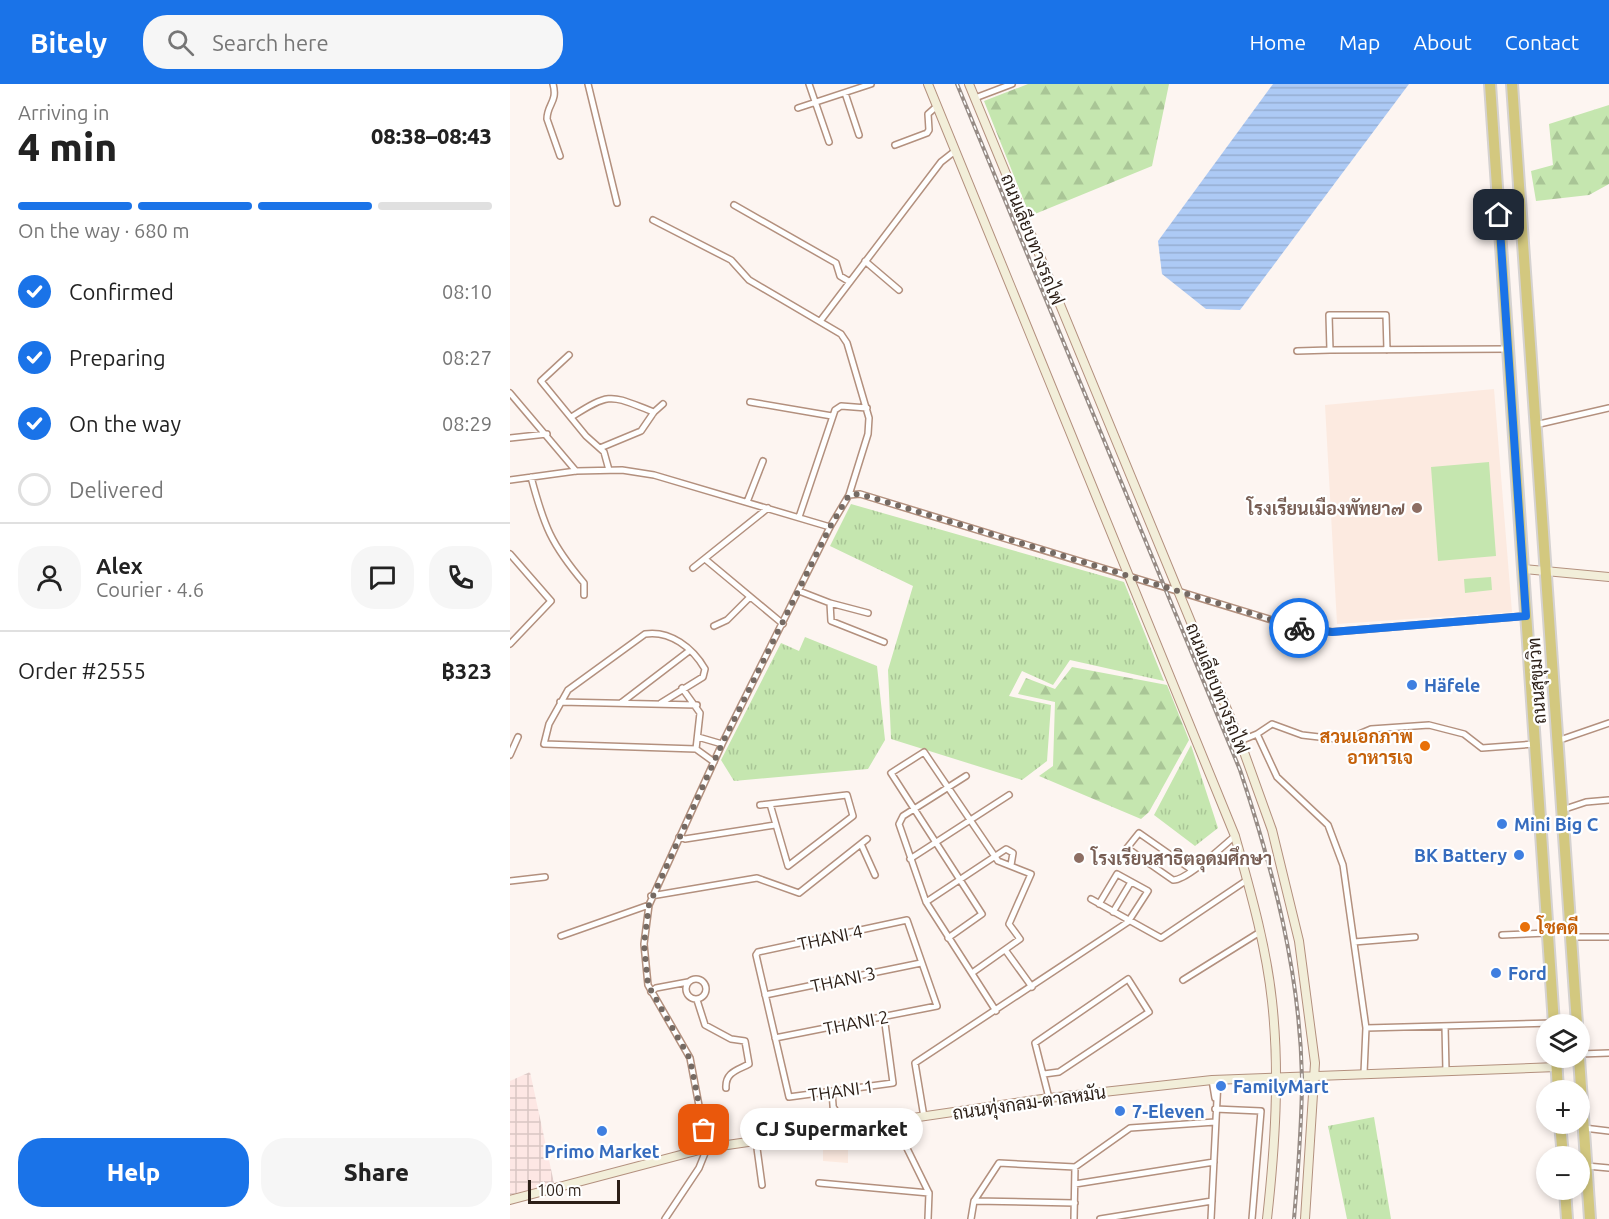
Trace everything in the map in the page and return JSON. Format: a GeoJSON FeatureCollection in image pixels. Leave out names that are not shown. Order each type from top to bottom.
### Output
{"type":"FeatureCollection","features":[{"type":"Feature","properties":{"kind":"highway","name":"ถนนสุขุมวิท"},"geometry":{"type":"LineString","coordinates":[[1490,84],[1553,1014]]}},
{"type":"Feature","properties":{"kind":"highway","name":"ถนนสุขุมวิท"},"geometry":{"type":"LineString","coordinates":[[1512,84],[1575,1014]]}},
{"type":"Feature","properties":{"kind":"highway"},"geometry":{"type":"LineString","coordinates":[[1566,1200],[1567,1219]]}},
{"type":"Feature","properties":{"kind":"highway"},"geometry":{"type":"LineString","coordinates":[[1589,1200],[1590,1219]]}},
{"type":"Feature","properties":{"kind":"street"},"geometry":{"type":"LineString","coordinates":[[553,84],[555,101],[547,113],[547,119],[561,156]]}},
{"type":"Feature","properties":{"kind":"street"},"geometry":{"type":"LineString","coordinates":[[588,84],[616,203]]}},
{"type":"Feature","properties":{"kind":"street"},"geometry":{"type":"LineString","coordinates":[[809,84],[830,142]]}},
{"type":"Feature","properties":{"kind":"street"},"geometry":{"type":"LineString","coordinates":[[798,108],[871,84]]}},
{"type":"Feature","properties":{"kind":"street"},"geometry":{"type":"LineString","coordinates":[[928,84],[1236,836],[1260,932],[1272,1001],[1276,1076],[1272,1173],[1267,1219]]}},
{"type":"Feature","properties":{"kind":"street","name":"ถนนเลียบทางรถไฟ"},"geometry":{"type":"LineString","coordinates":[[969,84],[1240,741],[1272,830],[1299,941],[1315,1075],[1305,1219]]}},
{"type":"Feature","properties":{"kind":"street"},"geometry":{"type":"LineString","coordinates":[[975,98],[1012,84]]}},
{"type":"Feature","properties":{"kind":"street"},"geometry":{"type":"LineString","coordinates":[[845,93],[859,135]]}},
{"type":"Feature","properties":{"kind":"street"},"geometry":{"type":"LineString","coordinates":[[895,145],[927,133],[929,130],[928,114],[937,106]]}},
{"type":"Feature","properties":{"kind":"street"},"geometry":{"type":"LineString","coordinates":[[821,320],[941,162],[955,151]]}},
{"type":"Feature","properties":{"kind":"street"},"geometry":{"type":"LineString","coordinates":[[734,205],[836,262],[840,276],[850,282]]}},
{"type":"Feature","properties":{"kind":"street"},"geometry":{"type":"LineString","coordinates":[[653,220],[731,260],[749,280],[821,320],[841,334],[847,343],[867,408],[868,434],[849,495],[830,527],[722,744],[651,896],[644,955],[651,992],[690,1059],[707,1148],[699,1168],[665,1219]]}},
{"type":"Feature","properties":{"kind":"street"},"geometry":{"type":"LineString","coordinates":[[865,261],[899,290]]}},
{"type":"Feature","properties":{"kind":"street"},"geometry":{"type":"LineString","coordinates":[[1330,350],[1329,315],[1386,315],[1387,350]]}},
{"type":"Feature","properties":{"kind":"street"},"geometry":{"type":"LineString","coordinates":[[1298,351],[1508,349]]}},
{"type":"Feature","properties":{"kind":"street"},"geometry":{"type":"LineString","coordinates":[[569,355],[541,380],[552,397],[573,416],[586,436],[600,448],[609,470]]}},
{"type":"Feature","properties":{"kind":"street"},"geometry":{"type":"LineString","coordinates":[[510,393],[576,471]]}},
{"type":"Feature","properties":{"kind":"street"},"geometry":{"type":"LineString","coordinates":[[573,416],[604,398],[622,400],[654,412]]}},
{"type":"Feature","properties":{"kind":"street"},"geometry":{"type":"LineString","coordinates":[[750,402],[833,413]]}},
{"type":"Feature","properties":{"kind":"street"},"geometry":{"type":"LineString","coordinates":[[600,448],[640,431],[663,404]]}},
{"type":"Feature","properties":{"kind":"street"},"geometry":{"type":"LineString","coordinates":[[799,517],[833,413],[841,405],[867,408]]}},
{"type":"Feature","properties":{"kind":"street"},"geometry":{"type":"LineString","coordinates":[[1536,425],[1609,408]]}},
{"type":"Feature","properties":{"kind":"street"},"geometry":{"type":"LineString","coordinates":[[510,438],[547,434]]}},
{"type":"Feature","properties":{"kind":"street"},"geometry":{"type":"LineString","coordinates":[[747,502],[763,461]]}},
{"type":"Feature","properties":{"kind":"street"},"geometry":{"type":"LineString","coordinates":[[510,480],[576,471],[609,470],[654,475],[830,527]]}},
{"type":"Feature","properties":{"kind":"street"},"geometry":{"type":"LineString","coordinates":[[531,477],[549,535],[559,554],[584,583],[584,595]]}},
{"type":"Feature","properties":{"kind":"street"},"geometry":{"type":"LineString","coordinates":[[849,495],[860,494],[1295,627],[1332,632],[1526,616]]}},
{"type":"Feature","properties":{"kind":"street"},"geometry":{"type":"LineString","coordinates":[[693,568],[768,508]]}},
{"type":"Feature","properties":{"kind":"street"},"geometry":{"type":"LineString","coordinates":[[510,555],[551,601],[510,644]]}},
{"type":"Feature","properties":{"kind":"street"},"geometry":{"type":"LineString","coordinates":[[705,558],[783,624]]}},
{"type":"Feature","properties":{"kind":"street"},"geometry":{"type":"LineString","coordinates":[[1523,568],[1609,577]]}},
{"type":"Feature","properties":{"kind":"street"},"geometry":{"type":"LineString","coordinates":[[799,591],[830,603],[868,613]]}},
{"type":"Feature","properties":{"kind":"street"},"geometry":{"type":"LineString","coordinates":[[714,626],[727,620],[750,597]]}},
{"type":"Feature","properties":{"kind":"street"},"geometry":{"type":"LineString","coordinates":[[830,603],[831,621],[884,642]]}},
{"type":"Feature","properties":{"kind":"street"},"geometry":{"type":"LineString","coordinates":[[661,703],[703,677],[705,669],[672,636],[655,632],[645,634],[568,690],[560,702],[544,744],[696,749],[714,762]]}},
{"type":"Feature","properties":{"kind":"street"},"geometry":{"type":"LineString","coordinates":[[621,703],[689,651]]}},
{"type":"Feature","properties":{"kind":"street"},"geometry":{"type":"LineString","coordinates":[[682,688],[697,705],[700,713],[696,749]]}},
{"type":"Feature","properties":{"kind":"street"},"geometry":{"type":"LineString","coordinates":[[560,702],[697,705]]}},
{"type":"Feature","properties":{"kind":"street"},"geometry":{"type":"LineString","coordinates":[[1557,741],[1609,723]]}},
{"type":"Feature","properties":{"kind":"street"},"geometry":{"type":"LineString","coordinates":[[1240,741],[1272,724],[1302,735],[1345,740],[1371,729],[1429,726],[1464,734],[1482,748],[1535,744]]}},
{"type":"Feature","properties":{"kind":"street"},"geometry":{"type":"LineString","coordinates":[[1257,734],[1277,777],[1328,825],[1343,865],[1366,1028],[1364,1073]]}},
{"type":"Feature","properties":{"kind":"street"},"geometry":{"type":"LineString","coordinates":[[510,754],[518,737]]}},
{"type":"Feature","properties":{"kind":"street"},"geometry":{"type":"LineString","coordinates":[[698,737],[722,744]]}},
{"type":"Feature","properties":{"kind":"street"},"geometry":{"type":"LineString","coordinates":[[948,938],[982,914],[891,773],[924,752],[998,861],[1031,874],[1009,924],[1020,939],[972,973]]}},
{"type":"Feature","properties":{"kind":"street"},"geometry":{"type":"LineString","coordinates":[[966,776],[914,808],[899,822],[926,902],[996,1011]]}},
{"type":"Feature","properties":{"kind":"street"},"geometry":{"type":"LineString","coordinates":[[760,805],[847,795],[853,816],[788,866],[770,804]]}},
{"type":"Feature","properties":{"kind":"street"},"geometry":{"type":"LineString","coordinates":[[910,859],[1009,795]]}},
{"type":"Feature","properties":{"kind":"street"},"geometry":{"type":"LineString","coordinates":[[1562,810],[1586,802],[1609,800]]}},
{"type":"Feature","properties":{"kind":"street"},"geometry":{"type":"LineString","coordinates":[[679,837],[685,839],[775,825]]}},
{"type":"Feature","properties":{"kind":"street"},"geometry":{"type":"LineString","coordinates":[[1192,870],[1139,833],[1127,848],[1173,880],[1177,880],[1192,870],[1236,836]]}},
{"type":"Feature","properties":{"kind":"street"},"geometry":{"type":"LineString","coordinates":[[651,896],[757,878],[799,893],[867,839]]}},
{"type":"Feature","properties":{"kind":"street"},"geometry":{"type":"LineString","coordinates":[[861,844],[875,875]]}},
{"type":"Feature","properties":{"kind":"street"},"geometry":{"type":"LineString","coordinates":[[926,902],[1006,849],[1013,853],[1011,865]]}},
{"type":"Feature","properties":{"kind":"street"},"geometry":{"type":"LineString","coordinates":[[830,868],[833,875]]}},
{"type":"Feature","properties":{"kind":"street"},"geometry":{"type":"LineString","coordinates":[[924,1117],[915,1063],[1128,922],[1148,891],[1116,874],[1099,904]]}},
{"type":"Feature","properties":{"kind":"street"},"geometry":{"type":"LineString","coordinates":[[510,881],[545,877]]}},
{"type":"Feature","properties":{"kind":"street"},"geometry":{"type":"LineString","coordinates":[[1091,899],[1128,922],[1161,938],[1247,880]]}},
{"type":"Feature","properties":{"kind":"street"},"geometry":{"type":"LineString","coordinates":[[1113,912],[1131,882]]}},
{"type":"Feature","properties":{"kind":"street"},"geometry":{"type":"LineString","coordinates":[[561,936],[649,905]]}},
{"type":"Feature","properties":{"kind":"street","name":"THANI 4"},"geometry":{"type":"LineString","coordinates":[[765,995],[756,955],[758,952],[907,921],[921,963]]}},
{"type":"Feature","properties":{"kind":"street"},"geometry":{"type":"LineString","coordinates":[[1183,980],[1260,932]]}},
{"type":"Feature","properties":{"kind":"street"},"geometry":{"type":"LineString","coordinates":[[1502,935],[1548,933]]}},
{"type":"Feature","properties":{"kind":"street"},"geometry":{"type":"LineString","coordinates":[[1354,942],[1415,937]]}},
{"type":"Feature","properties":{"kind":"street"},"geometry":{"type":"LineString","coordinates":[[1570,937],[1609,938]]}},
{"type":"Feature","properties":{"kind":"street"},"geometry":{"type":"LineString","coordinates":[[1006,951],[1032,987]]}},
{"type":"Feature","properties":{"kind":"street","name":"THANI 3"},"geometry":{"type":"LineString","coordinates":[[765,995],[921,963]]}},
{"type":"Feature","properties":{"kind":"street","name":"THANI 2"},"geometry":{"type":"LineString","coordinates":[[775,1038],[936,1006],[921,963]]}},
{"type":"Feature","properties":{"kind":"street"},"geometry":{"type":"LineString","coordinates":[[651,992],[656,987],[695,979],[705,984],[704,996],[697,1000]]}},
{"type":"Feature","properties":{"kind":"street"},"geometry":{"type":"LineString","coordinates":[[1044,1074],[1059,1072],[1149,1012],[1128,979],[1035,1043],[1049,1098]]}},
{"type":"Feature","properties":{"kind":"street"},"geometry":{"type":"LineString","coordinates":[[688,982],[687,994],[697,1000],[705,1025],[731,1039],[745,1041],[749,1064],[732,1071],[726,1089]]}},
{"type":"Feature","properties":{"kind":"street"},"geometry":{"type":"LineString","coordinates":[[765,995],[775,1038]]}},
{"type":"Feature","properties":{"kind":"street","name":"THANI 1"},"geometry":{"type":"LineString","coordinates":[[775,1038],[789,1097],[893,1083],[884,1016]]}},
{"type":"Feature","properties":{"kind":"street"},"geometry":{"type":"LineString","coordinates":[[1366,1028],[1536,1024]]}},
{"type":"Feature","properties":{"kind":"street"},"geometry":{"type":"LineString","coordinates":[[1445,1026],[1446,1071]]}},
{"type":"Feature","properties":{"kind":"street"},"geometry":{"type":"LineString","coordinates":[[1590,1055],[1609,1053]]}},
{"type":"Feature","properties":{"kind":"street","name":"ถนนทุ่งกลม-ตาลหมัน"},"geometry":{"type":"LineString","coordinates":[[510,1200],[707,1148],[1049,1098],[1215,1080],[1446,1071],[1536,1064]]}},
{"type":"Feature","properties":{"kind":"street"},"geometry":{"type":"LineString","coordinates":[[1211,1219],[1215,1080]]}},
{"type":"Feature","properties":{"kind":"street"},"geometry":{"type":"LineString","coordinates":[[832,1092],[838,1130]]}},
{"type":"Feature","properties":{"kind":"street"},"geometry":{"type":"LineString","coordinates":[[1215,1109],[1261,1110],[1252,1219]]}},
{"type":"Feature","properties":{"kind":"street"},"geometry":{"type":"LineString","coordinates":[[894,1122],[928,1193],[928,1219]]}},
{"type":"Feature","properties":{"kind":"street"},"geometry":{"type":"LineString","coordinates":[[971,1219],[974,1201],[999,1163],[1076,1167],[1130,1128],[1215,1122]]}},
{"type":"Feature","properties":{"kind":"street"},"geometry":{"type":"LineString","coordinates":[[1590,1129],[1609,1131]]}},
{"type":"Feature","properties":{"kind":"street"},"geometry":{"type":"LineString","coordinates":[[756,1141],[762,1185]]}},
{"type":"Feature","properties":{"kind":"street"},"geometry":{"type":"LineString","coordinates":[[1075,1184],[1214,1162]]}},
{"type":"Feature","properties":{"kind":"street"},"geometry":{"type":"LineString","coordinates":[[1590,1166],[1609,1168]]}},
{"type":"Feature","properties":{"kind":"street"},"geometry":{"type":"LineString","coordinates":[[1074,1219],[1076,1167]]}},
{"type":"Feature","properties":{"kind":"street"},"geometry":{"type":"LineString","coordinates":[[819,1183],[928,1193]]}},
{"type":"Feature","properties":{"kind":"street"},"geometry":{"type":"LineString","coordinates":[[974,1201],[1075,1203]]}},
{"type":"Feature","properties":{"kind":"street"},"geometry":{"type":"LineString","coordinates":[[1100,1219],[1212,1202]]}},
{"type":"Feature","properties":{"kind":"shaded area","name":"โรงเรียนเมืองพัทยา๗"},"geometry":{"type":"Polygon","coordinates":[[[1494,389],[1512,612],[1337,624],[1325,405],[1494,389]]]}},
{"type":"Feature","properties":{"kind":"shaded area"},"geometry":{"type":"Polygon","coordinates":[[[530,1072],[554,1183],[510,1195],[510,1081],[530,1072]]]}},
{"type":"Feature","properties":{"kind":"shaded area"},"geometry":{"type":"Polygon","coordinates":[[[848,1132],[848,1163],[823,1161],[823,1135],[848,1132]]]}},
{"type":"Feature","properties":{"kind":"green space"},"geometry":{"type":"Polygon","coordinates":[[[1028,84],[1169,84],[1152,166],[1030,216],[984,101],[1028,84]]]}},
{"type":"Feature","properties":{"kind":"green space"},"geometry":{"type":"Polygon","coordinates":[[[1609,105],[1609,184],[1589,195],[1536,201],[1531,171],[1553,165],[1549,124],[1609,105]]]}},
{"type":"Feature","properties":{"kind":"green space"},"geometry":{"type":"Polygon","coordinates":[[[1489,462],[1496,556],[1438,561],[1431,467],[1489,462]]]}},
{"type":"Feature","properties":{"kind":"green space"},"geometry":{"type":"Polygon","coordinates":[[[851,504],[1124,582],[1164,681],[1070,660],[1053,685],[1022,671],[1009,696],[1051,705],[1047,761],[1022,780],[891,739],[888,670],[913,586],[830,546],[851,504]]]}},
{"type":"Feature","properties":{"kind":"green space"},"geometry":{"type":"Polygon","coordinates":[[[1491,577],[1492,590],[1465,593],[1464,579],[1491,577]]]}},
{"type":"Feature","properties":{"kind":"green space"},"geometry":{"type":"Polygon","coordinates":[[[805,637],[877,666],[885,740],[868,769],[734,781],[721,760],[781,643],[799,651],[805,637]]]}},
{"type":"Feature","properties":{"kind":"green space"},"geometry":{"type":"Polygon","coordinates":[[[1072,667],[1167,685],[1189,740],[1149,812],[1141,819],[1039,776],[1053,766],[1055,702],[1018,694],[1026,678],[1055,689],[1072,667]]]}},
{"type":"Feature","properties":{"kind":"green space"},"geometry":{"type":"Polygon","coordinates":[[[1191,745],[1218,828],[1195,846],[1154,815],[1191,745]]]}},
{"type":"Feature","properties":{"kind":"green space"},"geometry":{"type":"Polygon","coordinates":[[[1374,1117],[1391,1219],[1347,1219],[1328,1126],[1374,1117]]]}},
{"type":"Feature","properties":{"kind":"water"},"geometry":{"type":"Polygon","coordinates":[[[1273,84],[1409,84],[1240,310],[1206,309],[1162,274],[1158,241],[1273,84]]]}},
{"type":"Feature","properties":{"kind":"railway"},"geometry":{"type":"LineString","coordinates":[[957,84],[1240,770],[1263,845],[1283,921],[1300,1038],[1301,1113],[1294,1219]]}},
{"type":"Feature","properties":{"kind":"way so far"},"geometry":{"type":"LineString","coordinates":[[704,1130],[687,1050],[648,985],[644,944],[651,896],[722,744],[830,527],[849,495],[860,494],[1299,628]]}},
{"type":"Feature","properties":{"kind":"place","name":"โรงเรียนเมืองพัทยา๗"},"geometry":{"type":"Point","coordinates":[1417,508]}},
{"type":"Feature","properties":{"kind":"place","name":"Häfele"},"geometry":{"type":"Point","coordinates":[1412,685]}},
{"type":"Feature","properties":{"kind":"place","name":"สวนเอกภาพ อาหารเจ"},"geometry":{"type":"Point","coordinates":[1425,746]}},
{"type":"Feature","properties":{"kind":"place","name":"Mini Big C"},"geometry":{"type":"Point","coordinates":[1502,824]}},
{"type":"Feature","properties":{"kind":"place","name":"BK Battery"},"geometry":{"type":"Point","coordinates":[1519,855]}},
{"type":"Feature","properties":{"kind":"place","name":"โรงเรียนสาธิตอุดมศึกษา"},"geometry":{"type":"Point","coordinates":[1079,858]}},
{"type":"Feature","properties":{"kind":"place","name":"โชคดี"},"geometry":{"type":"Point","coordinates":[1525,927]}},
{"type":"Feature","properties":{"kind":"place","name":"Ford"},"geometry":{"type":"Point","coordinates":[1496,973]}},
{"type":"Feature","properties":{"kind":"place","name":"FamilyMart"},"geometry":{"type":"Point","coordinates":[1221,1086]}},
{"type":"Feature","properties":{"kind":"place","name":"7-Eleven"},"geometry":{"type":"Point","coordinates":[1120,1111]}},
{"type":"Feature","properties":{"kind":"place","name":"CJ Supermarket"},"geometry":{"type":"Point","coordinates":[704,1130]}},
{"type":"Feature","properties":{"kind":"place","name":"Primo Market"},"geometry":{"type":"Point","coordinates":[602,1131]}},
{"type":"Feature","properties":{"kind":"route"},"geometry":{"type":"LineString","coordinates":[[1299,628],[1332,632],[1526,616],[1499,215]]}}]}
